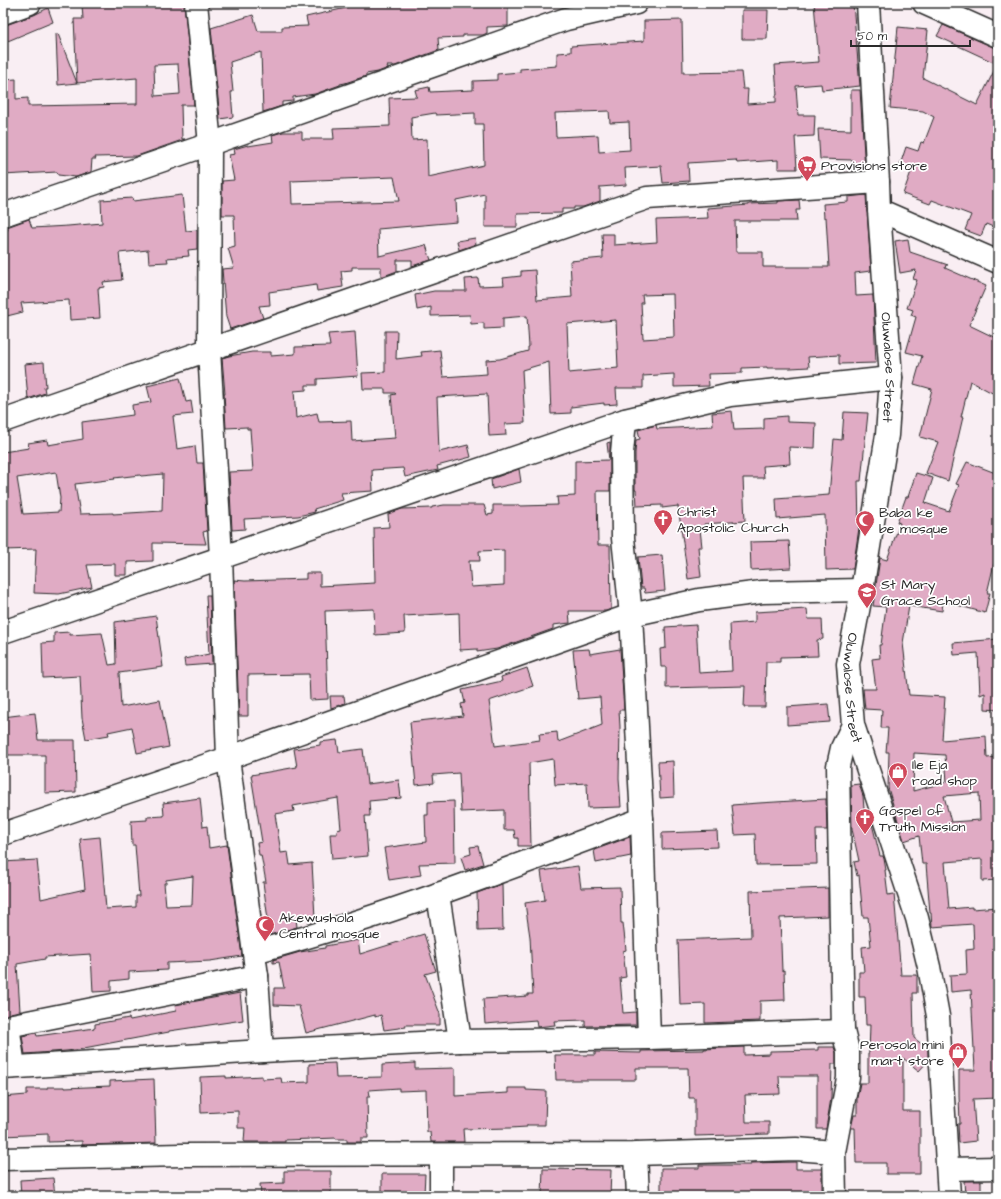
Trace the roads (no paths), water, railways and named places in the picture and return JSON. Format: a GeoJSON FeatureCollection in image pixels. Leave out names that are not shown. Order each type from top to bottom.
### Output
{"type":"FeatureCollection","features":[{"type":"Feature","properties":{"kind":"street"},"geometry":{"type":"LineString","coordinates":[[3,13],[30,3]]}},
{"type":"Feature","properties":{"kind":"street"},"geometry":{"type":"LineString","coordinates":[[196,3],[210,144],[209,350],[221,557],[228,758],[257,976],[262,1051]]}},
{"type":"Feature","properties":{"kind":"street"},"geometry":{"type":"LineString","coordinates":[[3,215],[566,19],[636,3]]}},
{"type":"Feature","properties":{"kind":"street","name":"Oluwalose Street"},"geometry":{"type":"LineString","coordinates":[[868,3],[879,210],[891,378],[887,436],[862,590],[848,664],[853,725],[916,918],[929,967],[938,1016],[949,1196]]}},
{"type":"Feature","properties":{"kind":"street"},"geometry":{"type":"LineString","coordinates":[[924,3],[998,36]]}},
{"type":"Feature","properties":{"kind":"street"},"geometry":{"type":"LineString","coordinates":[[3,421],[647,198],[878,182]]}},
{"type":"Feature","properties":{"kind":"street"},"geometry":{"type":"LineString","coordinates":[[879,210],[998,262]]}},
{"type":"Feature","properties":{"kind":"street"},"geometry":{"type":"LineString","coordinates":[[3,632],[625,420],[730,395],[891,378]]}},
{"type":"Feature","properties":{"kind":"street"},"geometry":{"type":"LineString","coordinates":[[625,420],[622,453],[623,538],[631,615],[642,820],[649,1038]]}},
{"type":"Feature","properties":{"kind":"street"},"geometry":{"type":"LineString","coordinates":[[3,834],[228,758],[631,615],[699,600],[762,592],[862,590]]}},
{"type":"Feature","properties":{"kind":"street"},"geometry":{"type":"LineString","coordinates":[[835,1196],[834,1152],[848,1078],[848,1051],[843,1030],[838,766],[842,748],[853,725]]}},
{"type":"Feature","properties":{"kind":"street"},"geometry":{"type":"LineString","coordinates":[[254,952],[303,939],[438,894],[642,820]]}},
{"type":"Feature","properties":{"kind":"street"},"geometry":{"type":"LineString","coordinates":[[438,894],[460,1041]]}},
{"type":"Feature","properties":{"kind":"street"},"geometry":{"type":"LineString","coordinates":[[257,976],[13,1025],[9,1029],[8,1068],[262,1051],[460,1041],[649,1038],[843,1030]]}},
{"type":"Feature","properties":{"kind":"street"},"geometry":{"type":"LineString","coordinates":[[3,1159],[182,1155],[636,1154],[796,1148],[834,1152]]}},
{"type":"Feature","properties":{"kind":"street"},"geometry":{"type":"LineString","coordinates":[[636,1154],[638,1196]]}},
{"type":"Feature","properties":{"kind":"street"},"geometry":{"type":"LineString","coordinates":[[441,1155],[441,1196]]}},
{"type":"Feature","properties":{"kind":"street"},"geometry":{"type":"LineString","coordinates":[[948,1169],[998,1168]]}},
{"type":"Feature","properties":{"kind":"place","name":"Provisions store"},"geometry":{"type":"Point","coordinates":[807,182]}},
{"type":"Feature","properties":{"kind":"place","name":"Christ Apostolic Church"},"geometry":{"type":"Point","coordinates":[663,536]}},
{"type":"Feature","properties":{"kind":"place","name":"Baba ke be mosque"},"geometry":{"type":"Point","coordinates":[865,537]}},
{"type":"Feature","properties":{"kind":"place","name":"St Mary Grace School"},"geometry":{"type":"Point","coordinates":[867,609]}},
{"type":"Feature","properties":{"kind":"place","name":"Ile Eja road shop"},"geometry":{"type":"Point","coordinates":[898,789]}},
{"type":"Feature","properties":{"kind":"place","name":"Gospel of Truth Mission"},"geometry":{"type":"Point","coordinates":[865,835]}},
{"type":"Feature","properties":{"kind":"place","name":"Akewushola Central mosque"},"geometry":{"type":"Point","coordinates":[265,942]}},
{"type":"Feature","properties":{"kind":"place","name":"Perosola mini mart store"},"geometry":{"type":"Point","coordinates":[958,1069]}}]}
